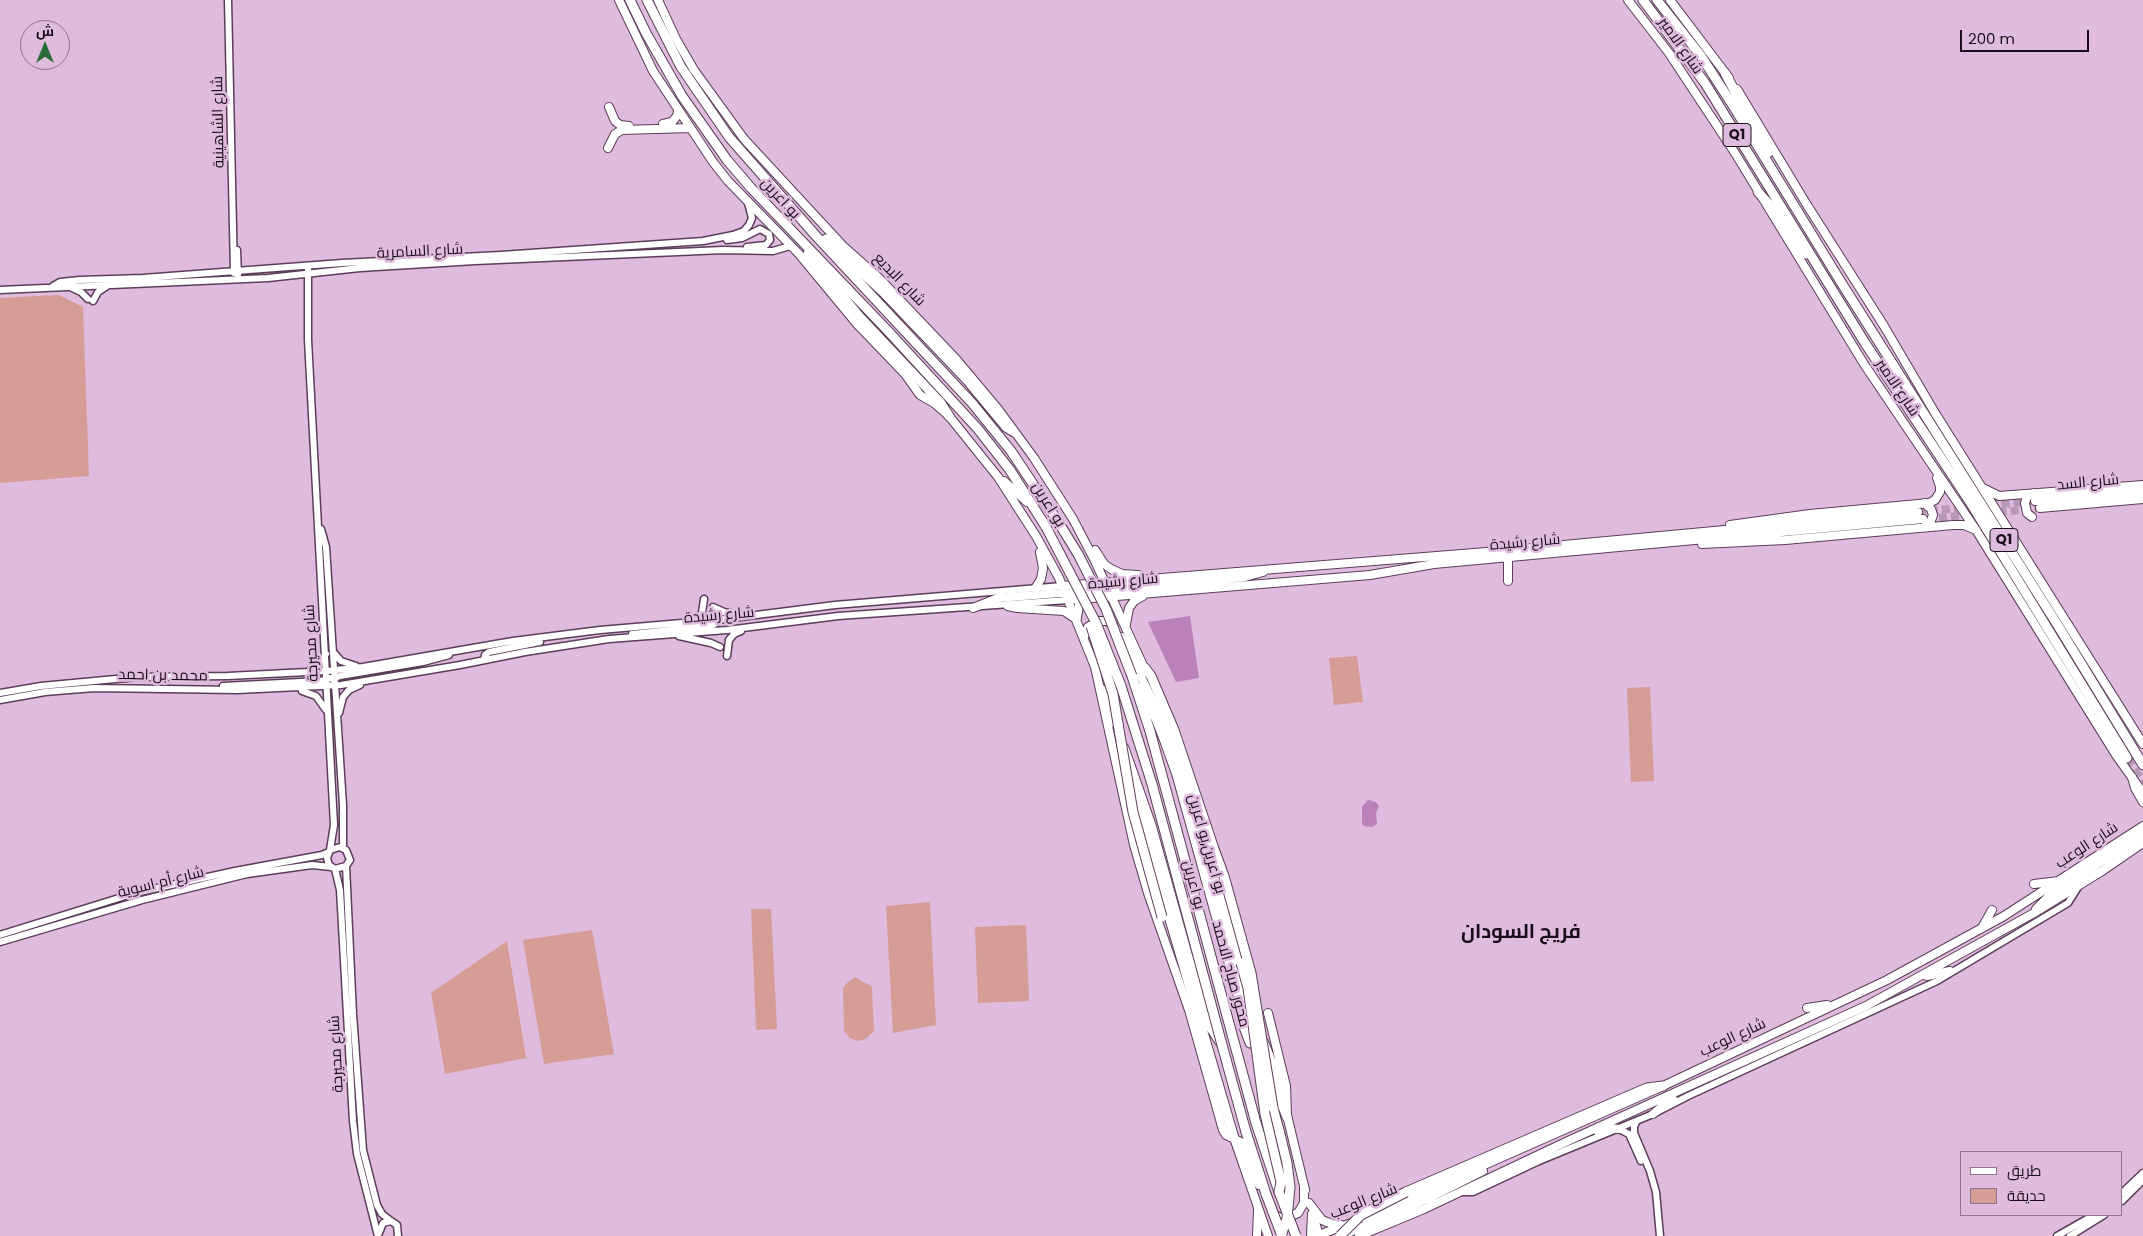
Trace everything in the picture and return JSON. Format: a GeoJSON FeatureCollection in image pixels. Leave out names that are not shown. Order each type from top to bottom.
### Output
{"type":"FeatureCollection","features":[{"type":"Feature","properties":{"kind":"highway","name":"بو اعرين"},"geometry":{"type":"LineString","coordinates":[[630,0],[660,58],[703,129],[745,182],[888,331],[978,429],[1010,470],[1046,527],[1090,609],[1121,686],[1152,784],[1246,1132],[1281,1236]]}},
{"type":"Feature","properties":{"kind":"highway","name":"بو اعرين"},"geometry":{"type":"LineString","coordinates":[[647,0],[674,55],[718,122],[740,151],[977,408],[1011,451],[1078,554],[1106,609],[1132,676],[1142,686],[1150,710]]}},
{"type":"Feature","properties":{"kind":"highway","name":"شارع الامير"},"geometry":{"type":"LineString","coordinates":[[1643,0],[1705,83],[1825,275],[1865,343],[1970,502],[2127,758]]}},
{"type":"Feature","properties":{"kind":"highway","name":"شارع الامير"},"geometry":{"type":"LineString","coordinates":[[1657,0],[1700,56],[2057,624],[2143,765]]}},
{"type":"Feature","properties":{"kind":"highway"},"geometry":{"type":"LineString","coordinates":[[1725,73],[1779,175],[1789,198]]}},
{"type":"Feature","properties":{"kind":"highway"},"geometry":{"type":"LineString","coordinates":[[1758,192],[1769,204],[1802,250],[1825,275]]}},
{"type":"Feature","properties":{"kind":"highway"},"geometry":{"type":"LineString","coordinates":[[808,226],[824,236],[867,276],[967,380],[1006,427],[1014,432]]}},
{"type":"Feature","properties":{"kind":"highway"},"geometry":{"type":"LineString","coordinates":[[801,241],[814,264],[859,316],[940,402],[949,416]]}},
{"type":"Feature","properties":{"kind":"highway"},"geometry":{"type":"LineString","coordinates":[[1090,609],[1088,618],[1100,648],[1113,694],[1125,770],[1140,843],[1162,917],[1191,990]]}},
{"type":"Feature","properties":{"kind":"highway"},"geometry":{"type":"LineString","coordinates":[[1145,668],[1151,676],[1174,730],[1234,911],[1253,983],[1273,1108],[1290,1179],[1287,1218],[1281,1236]]}},
{"type":"Feature","properties":{"kind":"highway","name":"محور صباح الاحمد"},"geometry":{"type":"LineString","coordinates":[[1132,676],[1150,730],[1254,1116],[1279,1192]]}},
{"type":"Feature","properties":{"kind":"highway"},"geometry":{"type":"LineString","coordinates":[[1101,689],[1151,825],[1192,970],[1213,1032],[1222,1044]]}},
{"type":"Feature","properties":{"kind":"highway"},"geometry":{"type":"LineString","coordinates":[[1150,710],[1154,714],[1177,775],[1242,1008],[1287,1117]]}},
{"type":"Feature","properties":{"kind":"highway","name":"بو اعرين,بو اعرين"},"geometry":{"type":"LineString","coordinates":[[1150,710],[1166,754],[1230,985],[1273,1108]]}},
{"type":"Feature","properties":{"kind":"highway"},"geometry":{"type":"LineString","coordinates":[[1116,759],[1132,791],[1234,1138]]}},
{"type":"Feature","properties":{"kind":"highway"},"geometry":{"type":"LineString","coordinates":[[1203,818],[1202,823],[1242,963],[1249,997],[1265,1114],[1281,1182],[1279,1192],[1296,1236]]}},
{"type":"Feature","properties":{"kind":"highway"},"geometry":{"type":"LineString","coordinates":[[1340,1236],[1361,1215],[1406,1192],[1641,1091],[1663,1086]]}},
{"type":"Feature","properties":{"kind":"main road"},"geometry":{"type":"LineString","coordinates":[[618,0],[653,71],[713,162],[747,202],[799,254],[857,324],[905,374],[920,395],[938,405],[949,416]]}},
{"type":"Feature","properties":{"kind":"main road","name":"شارع البديع"},"geometry":{"type":"LineString","coordinates":[[658,0],[676,39],[694,70],[744,139],[838,241],[880,278],[956,359],[995,404],[1034,458],[1073,519],[1109,590]]}},
{"type":"Feature","properties":{"kind":"main road","name":"شارع الامير"},"geometry":{"type":"LineString","coordinates":[[1628,0],[1677,64],[1735,154],[1864,364],[1976,530],[2116,755],[2143,792]]}},
{"type":"Feature","properties":{"kind":"main road","name":"شارع الامير"},"geometry":{"type":"LineString","coordinates":[[1670,0],[1747,103],[1932,407],[2143,744]]}},
{"type":"Feature","properties":{"kind":"main road"},"geometry":{"type":"LineString","coordinates":[[609,107],[615,121],[628,126],[670,124],[677,116],[678,111]]}},
{"type":"Feature","properties":{"kind":"main road"},"geometry":{"type":"LineString","coordinates":[[608,148],[615,134],[622,130],[690,128]]}},
{"type":"Feature","properties":{"kind":"main road","name":"بو اعرين"},"geometry":{"type":"LineString","coordinates":[[949,416],[998,477],[1036,536],[1065,593],[1084,637],[1101,689],[1134,845],[1148,893],[1184,994],[1224,1132],[1234,1138]]}},
{"type":"Feature","properties":{"kind":"main road"},"geometry":{"type":"LineString","coordinates":[[1693,533],[1705,528],[1800,515],[1924,503],[1935,500],[1941,489],[1926,456]]}},
{"type":"Feature","properties":{"kind":"main road"},"geometry":{"type":"LineString","coordinates":[[998,477],[1013,488],[1032,508],[1078,584],[1088,592]]}},
{"type":"Feature","properties":{"kind":"main road"},"geometry":{"type":"LineString","coordinates":[[2032,517],[2027,513],[2024,503],[2027,497],[2143,485]]}},
{"type":"Feature","properties":{"kind":"main road"},"geometry":{"type":"LineString","coordinates":[[1983,488],[1999,496],[2034,497]]}},
{"type":"Feature","properties":{"kind":"main road","name":"شارع السد"},"geometry":{"type":"LineString","coordinates":[[2034,497],[2143,492]]}},
{"type":"Feature","properties":{"kind":"main road","name":"شارع السد"},"geometry":{"type":"LineString","coordinates":[[2040,508],[2143,500]]}},
{"type":"Feature","properties":{"kind":"main road"},"geometry":{"type":"LineString","coordinates":[[1919,528],[1927,525],[1932,518],[1931,509],[1924,503]]}},
{"type":"Feature","properties":{"kind":"main road","name":"شارع رشيدة"},"geometry":{"type":"LineString","coordinates":[[1065,593],[1082,599],[1109,590],[1224,573],[1499,551],[1918,512]]}},
{"type":"Feature","properties":{"kind":"main road"},"geometry":{"type":"LineString","coordinates":[[1073,519],[1082,527],[1104,564],[1116,572],[1138,576],[1224,573]]}},
{"type":"Feature","properties":{"kind":"main road","name":"شارع رشيدة"},"geometry":{"type":"LineString","coordinates":[[1065,593],[1078,584],[1095,583],[1109,590],[1147,594],[1370,575],[1434,564],[1923,519]]}},
{"type":"Feature","properties":{"kind":"main road"},"geometry":{"type":"LineString","coordinates":[[1678,542],[1751,542],[1960,525],[1976,530]]}},
{"type":"Feature","properties":{"kind":"main road"},"geometry":{"type":"LineString","coordinates":[[1036,536],[1036,543],[1042,556],[1044,568],[1041,579],[1036,587]]}},
{"type":"Feature","properties":{"kind":"main road"},"geometry":{"type":"LineString","coordinates":[[1508,558],[1508,581]]}},
{"type":"Feature","properties":{"kind":"main road"},"geometry":{"type":"LineString","coordinates":[[1008,606],[1064,611],[1077,620],[1078,608],[1082,599],[1093,589],[1095,583],[1095,561]]}},
{"type":"Feature","properties":{"kind":"main road"},"geometry":{"type":"LineString","coordinates":[[973,608],[998,598],[1088,592],[1244,577],[1261,574],[1270,569]]}},
{"type":"Feature","properties":{"kind":"main road","name":"بو اعرين"},"geometry":{"type":"LineString","coordinates":[[1109,590],[1145,668],[1186,782],[1239,978],[1253,1020],[1274,1067],[1316,1236]]}},
{"type":"Feature","properties":{"kind":"main road"},"geometry":{"type":"LineString","coordinates":[[1126,626],[1126,614],[1130,605],[1147,594]]}},
{"type":"Feature","properties":{"kind":"main road"},"geometry":{"type":"LineString","coordinates":[[1084,637],[1088,626],[1097,621],[1107,621],[1116,627],[1155,707],[1164,718]]}},
{"type":"Feature","properties":{"kind":"main road"},"geometry":{"type":"LineString","coordinates":[[2132,777],[2143,786]]}},
{"type":"Feature","properties":{"kind":"main road"},"geometry":{"type":"LineString","coordinates":[[2132,777],[2135,788],[2143,802]]}},
{"type":"Feature","properties":{"kind":"main road"},"geometry":{"type":"LineString","coordinates":[[2130,835],[2143,818]]}},
{"type":"Feature","properties":{"kind":"main road","name":"شارع الوعب"},"geometry":{"type":"LineString","coordinates":[[1316,1236],[1498,1160],[1663,1086],[1887,980],[1981,930],[2143,826]]}},
{"type":"Feature","properties":{"kind":"main road"},"geometry":{"type":"LineString","coordinates":[[2034,913],[2051,894],[2143,835]]}},
{"type":"Feature","properties":{"kind":"main road","name":"شارع الوعب"},"geometry":{"type":"LineString","coordinates":[[1359,1236],[1408,1216],[1570,1140],[1866,1006],[1918,979],[2034,913],[2143,843]]}},
{"type":"Feature","properties":{"kind":"main road"},"geometry":{"type":"LineString","coordinates":[[2034,884],[2061,880]]}},
{"type":"Feature","properties":{"kind":"main road"},"geometry":{"type":"LineString","coordinates":[[1981,930],[1992,910]]}},
{"type":"Feature","properties":{"kind":"main road"},"geometry":{"type":"LineString","coordinates":[[1918,979],[1950,971]]}},
{"type":"Feature","properties":{"kind":"main road"},"geometry":{"type":"LineString","coordinates":[[1806,1008],[1839,1003]]}},
{"type":"Feature","properties":{"kind":"main road"},"geometry":{"type":"LineString","coordinates":[[1253,1020],[1266,1021],[1268,1013],[1286,1086],[1287,1117]]}},
{"type":"Feature","properties":{"kind":"main road"},"geometry":{"type":"LineString","coordinates":[[1653,1114],[1666,1102],[1681,1095],[1688,1087]]}},
{"type":"Feature","properties":{"kind":"main road"},"geometry":{"type":"LineString","coordinates":[[1570,1140],[1585,1138],[1610,1128],[1619,1128]]}},
{"type":"Feature","properties":{"kind":"main road"},"geometry":{"type":"LineString","coordinates":[[1234,1138],[1268,1236]]}},
{"type":"Feature","properties":{"kind":"main road"},"geometry":{"type":"LineString","coordinates":[[1234,1138],[1241,1142],[1281,1236]]}},
{"type":"Feature","properties":{"kind":"main road"},"geometry":{"type":"LineString","coordinates":[[1340,1236],[1438,1194],[1492,1167],[1498,1160]]}},
{"type":"Feature","properties":{"kind":"main road"},"geometry":{"type":"LineString","coordinates":[[1270,1211],[1283,1219],[1298,1213],[1304,1203],[1304,1185]]}},
{"type":"Feature","properties":{"kind":"main road"},"geometry":{"type":"LineString","coordinates":[[1309,1203],[1324,1221],[1335,1225],[1348,1224]]}},
{"type":"Feature","properties":{"kind":"main road"},"geometry":{"type":"LineString","coordinates":[[1257,1236],[1258,1210]]}},
{"type":"Feature","properties":{"kind":"street","name":"شارع الشاهينية"},"geometry":{"type":"LineString","coordinates":[[228,0],[236,278]]}},
{"type":"Feature","properties":{"kind":"street","name":"شارع السامرية"},"geometry":{"type":"LineString","coordinates":[[53,286],[73,280],[143,278],[254,270],[310,269],[703,241],[744,231],[752,218],[747,202]]}},
{"type":"Feature","properties":{"kind":"street"},"geometry":{"type":"LineString","coordinates":[[703,241],[739,239],[760,229],[766,230],[770,235],[769,241],[763,246],[734,247],[724,250]]}},
{"type":"Feature","properties":{"kind":"street","name":"شارع السامرية"},"geometry":{"type":"LineString","coordinates":[[0,290],[53,286],[71,288],[281,276],[310,269],[325,271],[422,261],[724,250],[773,251],[790,246]]}},
{"type":"Feature","properties":{"kind":"street"},"geometry":{"type":"LineString","coordinates":[[220,272],[228,266],[236,255],[245,267],[254,270]]}},
{"type":"Feature","properties":{"kind":"street","name":"شارع محيرجة"},"geometry":{"type":"LineString","coordinates":[[310,269],[310,343],[320,525],[326,547],[330,652],[336,686],[343,805],[343,848]]}},
{"type":"Feature","properties":{"kind":"street"},"geometry":{"type":"LineString","coordinates":[[281,276],[298,277],[310,283],[325,271]]}},
{"type":"Feature","properties":{"kind":"street"},"geometry":{"type":"LineString","coordinates":[[71,288],[81,292],[91,300],[101,290],[111,285]]}},
{"type":"Feature","properties":{"kind":"street","name":"شارع رشيدة"},"geometry":{"type":"LineString","coordinates":[[327,671],[335,674],[363,667],[513,641],[835,606],[1036,587],[1065,593]]}},
{"type":"Feature","properties":{"kind":"street","name":"شارع رشيدة"},"geometry":{"type":"LineString","coordinates":[[327,683],[336,686],[377,680],[568,644],[627,637],[715,631],[838,616],[1008,606],[1065,593]]}},
{"type":"Feature","properties":{"kind":"street"},"geometry":{"type":"LineString","coordinates":[[695,622],[702,615],[704,599]]}},
{"type":"Feature","properties":{"kind":"street"},"geometry":{"type":"LineString","coordinates":[[715,631],[718,626],[726,622],[801,614],[835,606]]}},
{"type":"Feature","properties":{"kind":"street"},"geometry":{"type":"LineString","coordinates":[[713,607],[732,615],[781,613]]}},
{"type":"Feature","properties":{"kind":"street"},"geometry":{"type":"LineString","coordinates":[[627,637],[638,632],[711,626],[717,620]]}},
{"type":"Feature","properties":{"kind":"street"},"geometry":{"type":"LineString","coordinates":[[727,656],[731,636],[749,627]]}},
{"type":"Feature","properties":{"kind":"street"},"geometry":{"type":"LineString","coordinates":[[484,660],[485,655],[489,652],[565,638],[572,634]]}},
{"type":"Feature","properties":{"kind":"street"},"geometry":{"type":"LineString","coordinates":[[670,634],[702,640],[720,647]]}},
{"type":"Feature","properties":{"kind":"street"},"geometry":{"type":"LineString","coordinates":[[200,688],[327,683],[335,674],[423,662],[442,658],[457,651]]}},
{"type":"Feature","properties":{"kind":"street"},"geometry":{"type":"LineString","coordinates":[[305,672],[316,667],[330,652],[346,664],[363,667]]}},
{"type":"Feature","properties":{"kind":"street","name":"شارع محيرجة"},"geometry":{"type":"LineString","coordinates":[[330,652],[327,683],[334,825],[330,851]]}},
{"type":"Feature","properties":{"kind":"street","name":"محمد بن احمد"},"geometry":{"type":"LineString","coordinates":[[0,693],[41,686],[132,678],[327,671]]}},
{"type":"Feature","properties":{"kind":"street"},"geometry":{"type":"LineString","coordinates":[[337,722],[343,698],[349,690],[377,680]]}},
{"type":"Feature","properties":{"kind":"street","name":"محمد بن احمد"},"geometry":{"type":"LineString","coordinates":[[0,700],[45,692],[94,688],[293,689],[327,683]]}},
{"type":"Feature","properties":{"kind":"street"},"geometry":{"type":"LineString","coordinates":[[293,689],[316,696],[323,704],[328,716]]}},
{"type":"Feature","properties":{"kind":"street"},"geometry":{"type":"LineString","coordinates":[[336,847],[343,848],[350,856],[346,866],[333,868],[327,862],[330,851],[336,847]]}},
{"type":"Feature","properties":{"kind":"street","name":"شارع أم اسوية"},"geometry":{"type":"LineString","coordinates":[[0,935],[135,893],[235,870],[322,855],[330,851]]}},
{"type":"Feature","properties":{"kind":"street","name":"شارع أم اسوية"},"geometry":{"type":"LineString","coordinates":[[0,942],[142,900],[247,874],[312,864],[333,868]]}},
{"type":"Feature","properties":{"kind":"street","name":"شارع محيرجة"},"geometry":{"type":"LineString","coordinates":[[346,866],[354,1079],[353,1121],[357,1154],[378,1236]]}},
{"type":"Feature","properties":{"kind":"street","name":"شارع محيرجة"},"geometry":{"type":"LineString","coordinates":[[333,868],[340,890],[354,1079],[362,1150],[367,1174],[378,1208],[397,1225],[398,1236]]}},
{"type":"Feature","properties":{"kind":"street","name":"شارع الوعب"},"geometry":{"type":"LineString","coordinates":[[1460,1192],[1473,1192],[1539,1161],[1636,1122],[1936,981],[2068,903],[2078,886]]}},
{"type":"Feature","properties":{"kind":"street"},"geometry":{"type":"LineString","coordinates":[[1636,1122],[1634,1133],[1650,1171],[1656,1192],[1660,1236]]}},
{"type":"Feature","properties":{"kind":"street"},"geometry":{"type":"LineString","coordinates":[[1619,1128],[1630,1134],[1649,1181],[1654,1207],[1656,1236]]}},
{"type":"Feature","properties":{"kind":"street"},"geometry":{"type":"LineString","coordinates":[[2123,1192],[2143,1173]]}},
{"type":"Feature","properties":{"kind":"street"},"geometry":{"type":"LineString","coordinates":[[2123,1199],[2143,1180]]}},
{"type":"Feature","properties":{"kind":"street"},"geometry":{"type":"LineString","coordinates":[[2057,1236],[2092,1216]]}},
{"type":"Feature","properties":{"kind":"street"},"geometry":{"type":"LineString","coordinates":[[2070,1236],[2102,1216]]}},
{"type":"Feature","properties":{"kind":"street"},"geometry":{"type":"LineString","coordinates":[[378,1236],[381,1225],[391,1221]]}},
{"type":"Feature","properties":{"kind":"green space"},"geometry":{"type":"Polygon","coordinates":[[[59,295],[83,307],[89,476],[0,483],[0,298],[59,295]]]}},
{"type":"Feature","properties":{"kind":"green space"},"geometry":{"type":"Polygon","coordinates":[[[1357,656],[1363,702],[1334,705],[1329,658],[1357,656]]]}},
{"type":"Feature","properties":{"kind":"green space"},"geometry":{"type":"Polygon","coordinates":[[[1650,687],[1654,781],[1631,782],[1627,688],[1650,687]]]}},
{"type":"Feature","properties":{"kind":"green space"},"geometry":{"type":"Polygon","coordinates":[[[930,902],[936,1025],[893,1033],[886,906],[930,902]]]}},
{"type":"Feature","properties":{"kind":"green space"},"geometry":{"type":"Polygon","coordinates":[[[751,909],[771,909],[777,1029],[756,1030],[751,909]]]}},
{"type":"Feature","properties":{"kind":"green space"},"geometry":{"type":"Polygon","coordinates":[[[1026,925],[1029,1001],[978,1003],[975,927],[1026,925]]]}},
{"type":"Feature","properties":{"kind":"green space"},"geometry":{"type":"Polygon","coordinates":[[[592,930],[614,1054],[544,1064],[523,940],[592,930]]]}},
{"type":"Feature","properties":{"kind":"green space"},"geometry":{"type":"Polygon","coordinates":[[[507,941],[526,1058],[445,1074],[431,993],[507,941]]]}},
{"type":"Feature","properties":{"kind":"green space"},"geometry":{"type":"Polygon","coordinates":[[[855,977],[872,987],[874,1031],[866,1039],[858,1041],[850,1038],[844,1031],[843,988],[855,977]]]}},
{"type":"Feature","properties":{"kind":"shaded area"},"geometry":{"type":"Polygon","coordinates":[[[1190,616],[1199,678],[1176,682],[1148,622],[1190,616]]]}},
{"type":"Feature","properties":{"kind":"shaded area"},"geometry":{"type":"Polygon","coordinates":[[[1368,800],[1376,802],[1379,806],[1376,813],[1377,824],[1372,827],[1364,826],[1362,823],[1362,807],[1368,800]]]}},
{"type":"Feature","properties":{"kind":"tunnel"},"geometry":{"type":"LineString","coordinates":[[1918,512],[2035,501]]}},
{"type":"Feature","properties":{"kind":"tunnel"},"geometry":{"type":"LineString","coordinates":[[1927,519],[2040,508]]}},
{"type":"Feature","properties":{"kind":"tunnel"},"geometry":{"type":"LineString","coordinates":[[2127,758],[2143,784]]}},
{"type":"Feature","properties":{"kind":"district","name":"فريج السودان"},"geometry":{"type":"Point","coordinates":[1521,933]}}]}
